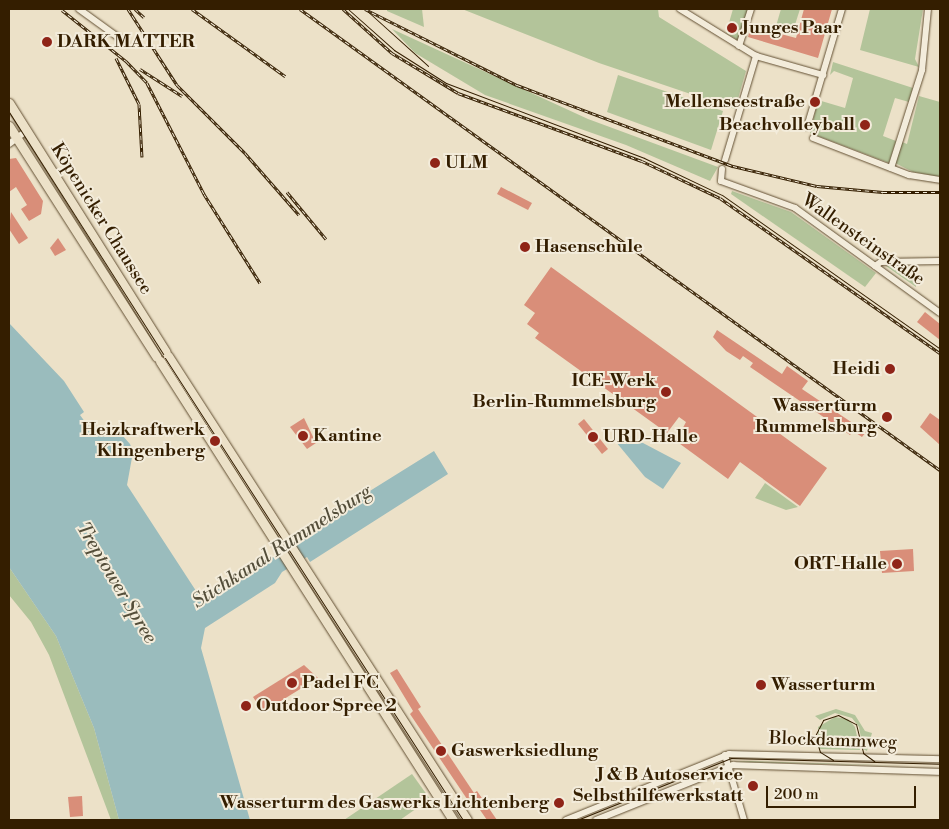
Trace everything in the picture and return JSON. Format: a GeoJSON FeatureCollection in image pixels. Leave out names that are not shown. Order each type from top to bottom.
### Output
{"type":"FeatureCollection","features":[{"type":"Feature","properties":{"kind":"main road","name":"Köpenicker Chaussee"},"geometry":{"type":"LineString","coordinates":[[9,103],[305,572],[467,820]]}},
{"type":"Feature","properties":{"kind":"main road","name":"Köpenicker Chaussee"},"geometry":{"type":"LineString","coordinates":[[9,126],[454,820]]}},
{"type":"Feature","properties":{"kind":"street"},"geometry":{"type":"LineString","coordinates":[[79,9],[126,43]]}},
{"type":"Feature","properties":{"kind":"street"},"geometry":{"type":"LineString","coordinates":[[680,9],[756,56],[823,75]]}},
{"type":"Feature","properties":{"kind":"street"},"geometry":{"type":"LineString","coordinates":[[739,46],[750,9]]}},
{"type":"Feature","properties":{"kind":"street"},"geometry":{"type":"LineString","coordinates":[[807,127],[842,9]]}},
{"type":"Feature","properties":{"kind":"street"},"geometry":{"type":"LineString","coordinates":[[891,168],[912,105],[924,56],[928,9]]}},
{"type":"Feature","properties":{"kind":"street"},"geometry":{"type":"LineString","coordinates":[[725,160],[756,56]]}},
{"type":"Feature","properties":{"kind":"street"},"geometry":{"type":"LineString","coordinates":[[9,144],[26,131]]}},
{"type":"Feature","properties":{"kind":"street"},"geometry":{"type":"LineString","coordinates":[[813,138],[891,168],[940,180]]}},
{"type":"Feature","properties":{"kind":"street","name":"Wallensteinstraße"},"geometry":{"type":"LineString","coordinates":[[722,169],[721,181],[790,206],[940,313]]}},
{"type":"Feature","properties":{"kind":"street"},"geometry":{"type":"LineString","coordinates":[[875,266],[881,262],[940,260]]}},
{"type":"Feature","properties":{"kind":"street"},"geometry":{"type":"LineString","coordinates":[[726,755],[744,820]]}},
{"type":"Feature","properties":{"kind":"street","name":"Blockdammweg"},"geometry":{"type":"LineString","coordinates":[[566,820],[726,755],[940,760]]}},
{"type":"Feature","properties":{"kind":"street","name":"Blockdammweg"},"geometry":{"type":"LineString","coordinates":[[596,820],[728,766],[940,772]]}},
{"type":"Feature","properties":{"kind":"green space"},"geometry":{"type":"Polygon","coordinates":[[[387,9],[422,9],[424,27],[387,11],[387,9]]]}},
{"type":"Feature","properties":{"kind":"green space"},"geometry":{"type":"Polygon","coordinates":[[[462,9],[658,9],[659,17],[746,71],[735,109],[599,63],[462,9]]]}},
{"type":"Feature","properties":{"kind":"green space"},"geometry":{"type":"Polygon","coordinates":[[[733,9],[749,9],[739,41],[726,33],[733,9]]]}},
{"type":"Feature","properties":{"kind":"green space"},"geometry":{"type":"Polygon","coordinates":[[[781,9],[800,9],[793,31],[776,26],[781,9]]]}},
{"type":"Feature","properties":{"kind":"green space"},"geometry":{"type":"Polygon","coordinates":[[[870,9],[923,9],[915,59],[919,67],[860,50],[870,9]]]}},
{"type":"Feature","properties":{"kind":"green space"},"geometry":{"type":"Polygon","coordinates":[[[392,29],[588,119],[718,167],[710,181],[626,145],[485,95],[415,53],[392,29]]]}},
{"type":"Feature","properties":{"kind":"green space"},"geometry":{"type":"Polygon","coordinates":[[[833,62],[913,88],[909,102],[895,98],[883,136],[896,141],[889,163],[810,133],[818,100],[845,108],[853,78],[834,71],[830,75],[833,62]]]}},
{"type":"Feature","properties":{"kind":"green space"},"geometry":{"type":"Polygon","coordinates":[[[618,75],[723,111],[711,150],[607,112],[618,75]]]}},
{"type":"Feature","properties":{"kind":"green space"},"geometry":{"type":"Polygon","coordinates":[[[919,96],[940,102],[940,177],[913,172],[895,163],[902,142],[907,144],[919,96]]]}},
{"type":"Feature","properties":{"kind":"green space"},"geometry":{"type":"Polygon","coordinates":[[[732,191],[791,212],[876,273],[865,287],[731,194],[732,191]]]}},
{"type":"Feature","properties":{"kind":"green space"},"geometry":{"type":"Polygon","coordinates":[[[886,266],[907,267],[906,274],[911,274],[909,267],[916,267],[916,287],[886,266]]]}},
{"type":"Feature","properties":{"kind":"green space"},"geometry":{"type":"Polygon","coordinates":[[[765,483],[798,507],[786,510],[755,498],[765,483]]]}},
{"type":"Feature","properties":{"kind":"green space"},"geometry":{"type":"Polygon","coordinates":[[[9,567],[56,636],[94,728],[119,820],[111,820],[49,655],[31,622],[9,595],[9,567]]]}},
{"type":"Feature","properties":{"kind":"green space"},"geometry":{"type":"Polygon","coordinates":[[[836,709],[855,715],[865,731],[872,733],[867,751],[863,749],[859,727],[852,718],[835,713],[820,720],[815,716],[836,709]]]}},
{"type":"Feature","properties":{"kind":"green space"},"geometry":{"type":"Polygon","coordinates":[[[835,717],[848,719],[855,727],[860,750],[819,749],[818,727],[835,717]]]}},
{"type":"Feature","properties":{"kind":"green space"},"geometry":{"type":"Polygon","coordinates":[[[750,761],[909,766],[735,762],[750,761]]]}},
{"type":"Feature","properties":{"kind":"green space"},"geometry":{"type":"Polygon","coordinates":[[[412,774],[430,799],[400,820],[344,820],[412,774]]]}},
{"type":"Feature","properties":{"kind":"water","name":"Treptower Spree"},"geometry":{"type":"Polygon","coordinates":[[[9,323],[64,381],[84,412],[80,415],[88,426],[92,424],[98,431],[122,435],[130,444],[133,452],[127,485],[200,597],[261,558],[274,557],[298,542],[296,537],[434,451],[448,474],[310,562],[307,557],[282,572],[275,583],[205,628],[201,648],[250,820],[119,820],[94,728],[56,636],[9,567],[9,323]]]}},
{"type":"Feature","properties":{"kind":"water"},"geometry":{"type":"Polygon","coordinates":[[[624,433],[681,463],[663,489],[645,477],[616,442],[624,433]]]}},
{"type":"Feature","properties":{"kind":"building"},"geometry":{"type":"Polygon","coordinates":[[[804,9],[832,9],[818,58],[748,37],[751,26],[796,38],[804,9]]]}},
{"type":"Feature","properties":{"kind":"building"},"geometry":{"type":"Polygon","coordinates":[[[16,158],[43,201],[41,214],[29,221],[21,209],[27,205],[16,187],[9,192],[9,159],[16,158]]]}},
{"type":"Feature","properties":{"kind":"building"},"geometry":{"type":"Polygon","coordinates":[[[501,187],[532,203],[528,210],[497,194],[501,187]]]}},
{"type":"Feature","properties":{"kind":"building"},"geometry":{"type":"Polygon","coordinates":[[[11,212],[28,238],[19,244],[9,229],[11,212]]]}},
{"type":"Feature","properties":{"kind":"building"},"geometry":{"type":"Polygon","coordinates":[[[58,238],[66,250],[55,256],[50,248],[58,238]]]}},
{"type":"Feature","properties":{"kind":"building","name":"ICE-Werk Berlin-Rummelsburg"},"geometry":{"type":"Polygon","coordinates":[[[551,267],[827,468],[800,506],[740,462],[728,479],[676,441],[686,422],[679,417],[667,433],[535,338],[539,333],[527,324],[535,313],[524,305],[551,267]]]}},
{"type":"Feature","properties":{"kind":"building"},"geometry":{"type":"Polygon","coordinates":[[[925,312],[940,324],[940,340],[917,322],[925,312]]]}},
{"type":"Feature","properties":{"kind":"building"},"geometry":{"type":"Polygon","coordinates":[[[717,330],[782,374],[787,366],[808,381],[802,389],[866,432],[862,437],[853,431],[850,435],[750,367],[753,363],[743,356],[740,360],[726,351],[713,337],[717,330]]]}},
{"type":"Feature","properties":{"kind":"building"},"geometry":{"type":"Polygon","coordinates":[[[930,413],[940,420],[940,445],[920,427],[930,413]]]}},
{"type":"Feature","properties":{"kind":"building","name":"Kantine"},"geometry":{"type":"Polygon","coordinates":[[[304,418],[316,443],[307,449],[290,427],[304,418]]]}},
{"type":"Feature","properties":{"kind":"building","name":"URD-Halle"},"geometry":{"type":"Polygon","coordinates":[[[584,419],[608,449],[602,454],[578,424],[584,419]]]}},
{"type":"Feature","properties":{"kind":"building","name":"ORT-Halle"},"geometry":{"type":"Polygon","coordinates":[[[913,549],[914,571],[882,573],[880,551],[913,549]]]}},
{"type":"Feature","properties":{"kind":"building","name":"Padel FC"},"geometry":{"type":"Polygon","coordinates":[[[304,665],[318,678],[263,712],[253,697],[304,665]]]}},
{"type":"Feature","properties":{"kind":"building"},"geometry":{"type":"Polygon","coordinates":[[[397,669],[421,707],[418,709],[474,793],[477,791],[497,820],[487,820],[471,797],[467,799],[410,714],[413,711],[390,673],[397,669]]]}},
{"type":"Feature","properties":{"kind":"building"},"geometry":{"type":"Polygon","coordinates":[[[82,796],[83,816],[70,817],[68,797],[82,796]]]}},
{"type":"Feature","properties":{"kind":"tram line"},"geometry":{"type":"LineString","coordinates":[[348,9],[394,50],[446,83],[644,158],[722,195],[940,349]]}},
{"type":"Feature","properties":{"kind":"tram line"},"geometry":{"type":"LineString","coordinates":[[365,9],[428,66]]}},
{"type":"Feature","properties":{"kind":"tram line"},"geometry":{"type":"LineString","coordinates":[[9,112],[163,354]]}},
{"type":"Feature","properties":{"kind":"tram line"},"geometry":{"type":"LineString","coordinates":[[165,358],[463,820]]}},
{"type":"Feature","properties":{"kind":"tram line"},"geometry":{"type":"LineString","coordinates":[[833,760],[820,752],[815,736],[823,720],[838,715],[856,724],[863,753],[874,761]]}},
{"type":"Feature","properties":{"kind":"tram line"},"geometry":{"type":"LineString","coordinates":[[577,820],[731,758],[940,764]]}},
{"type":"Feature","properties":{"kind":"railway"},"geometry":{"type":"LineString","coordinates":[[128,9],[177,85],[245,153],[299,215]]}},
{"type":"Feature","properties":{"kind":"railway"},"geometry":{"type":"LineString","coordinates":[[135,9],[144,17]]}},
{"type":"Feature","properties":{"kind":"railway"},"geometry":{"type":"LineString","coordinates":[[192,9],[285,76]]}},
{"type":"Feature","properties":{"kind":"railway"},"geometry":{"type":"LineString","coordinates":[[300,9],[940,470]]}},
{"type":"Feature","properties":{"kind":"railway"},"geometry":{"type":"LineString","coordinates":[[343,9],[392,53],[458,93],[642,161],[720,198],[940,353]]}},
{"type":"Feature","properties":{"kind":"railway"},"geometry":{"type":"LineString","coordinates":[[365,9],[517,85],[733,166],[817,186],[883,192],[940,192]]}},
{"type":"Feature","properties":{"kind":"railway"},"geometry":{"type":"LineString","coordinates":[[62,10],[126,61],[147,83],[204,194],[260,283]]}},
{"type":"Feature","properties":{"kind":"railway"},"geometry":{"type":"LineString","coordinates":[[116,58],[139,104],[142,157]]}},
{"type":"Feature","properties":{"kind":"railway"},"geometry":{"type":"LineString","coordinates":[[140,69],[182,96]]}},
{"type":"Feature","properties":{"kind":"railway"},"geometry":{"type":"LineString","coordinates":[[287,192],[326,239]]}},
{"type":"Feature","properties":{"kind":"place","name":"Junges Paar"},"geometry":{"type":"Point","coordinates":[732,28]}},
{"type":"Feature","properties":{"kind":"place","name":"DARK MATTER"},"geometry":{"type":"Point","coordinates":[47,42]}},
{"type":"Feature","properties":{"kind":"place","name":"Mellenseestraße"},"geometry":{"type":"Point","coordinates":[815,102]}},
{"type":"Feature","properties":{"kind":"place","name":"Beachvolleyball"},"geometry":{"type":"Point","coordinates":[865,125]}},
{"type":"Feature","properties":{"kind":"place","name":"ULM"},"geometry":{"type":"Point","coordinates":[435,163]}},
{"type":"Feature","properties":{"kind":"place","name":"Hasenschule"},"geometry":{"type":"Point","coordinates":[525,247]}},
{"type":"Feature","properties":{"kind":"place","name":"Heidi"},"geometry":{"type":"Point","coordinates":[890,369]}},
{"type":"Feature","properties":{"kind":"place","name":"ICE-Werk Berlin-Rummelsburg"},"geometry":{"type":"Point","coordinates":[666,392]}},
{"type":"Feature","properties":{"kind":"place","name":"Wasserturm Rummelsburg"},"geometry":{"type":"Point","coordinates":[887,417]}},
{"type":"Feature","properties":{"kind":"place","name":"Kantine"},"geometry":{"type":"Point","coordinates":[303,436]}},
{"type":"Feature","properties":{"kind":"place","name":"URD-Halle"},"geometry":{"type":"Point","coordinates":[593,437]}},
{"type":"Feature","properties":{"kind":"place","name":"Heizkraftwerk Klingenberg"},"geometry":{"type":"Point","coordinates":[215,441]}},
{"type":"Feature","properties":{"kind":"place","name":"ORT-Halle"},"geometry":{"type":"Point","coordinates":[897,564]}},
{"type":"Feature","properties":{"kind":"place","name":"Padel FC"},"geometry":{"type":"Point","coordinates":[292,683]}},
{"type":"Feature","properties":{"kind":"place","name":"Wasserturm"},"geometry":{"type":"Point","coordinates":[761,685]}},
{"type":"Feature","properties":{"kind":"place","name":"Outdoor Spree 2"},"geometry":{"type":"Point","coordinates":[246,706]}},
{"type":"Feature","properties":{"kind":"place","name":"Gaswerksiedlung"},"geometry":{"type":"Point","coordinates":[441,751]}},
{"type":"Feature","properties":{"kind":"place","name":"J & B Autoservice Selbsthilfewerkstatt"},"geometry":{"type":"Point","coordinates":[753,786]}},
{"type":"Feature","properties":{"kind":"place","name":"Wasserturm des Gaswerks Lichtenberg"},"geometry":{"type":"Point","coordinates":[559,803]}},
{"type":"Feature","properties":{"kind":"water label","name":"Stichkanal Rummelsburg"},"geometry":{"type":"Point","coordinates":[282,547]}}]}
